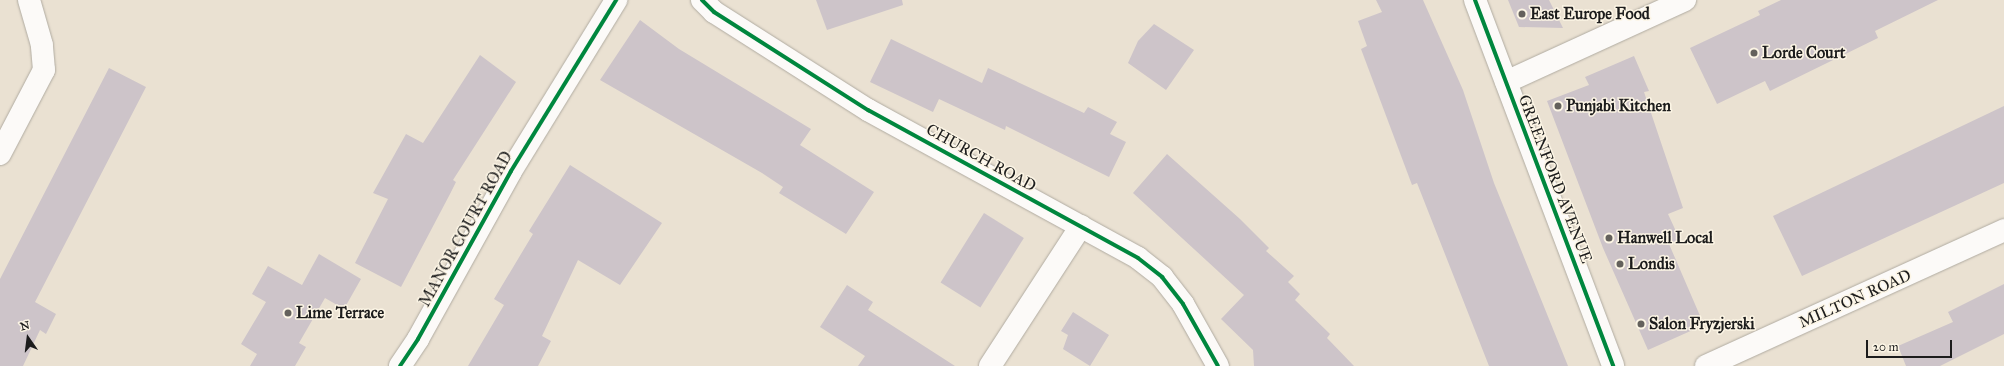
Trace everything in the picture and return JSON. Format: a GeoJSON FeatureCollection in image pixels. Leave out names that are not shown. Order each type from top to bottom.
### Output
{"type":"FeatureCollection","features":[{"type":"Feature","properties":{"kind":"street"},"geometry":{"type":"LineString","coordinates":[[0,154],[44,70],[42,45],[29,0]]}},
{"type":"Feature","properties":{"kind":"street","name":"MANOR COURT ROAD"},"geometry":{"type":"LineString","coordinates":[[400,366],[418,339],[510,171],[616,0]]}},
{"type":"Feature","properties":{"kind":"street","name":"CHURCH ROAD"},"geometry":{"type":"LineString","coordinates":[[702,0],[714,12],[868,110],[1138,258],[1162,277],[1183,304],[1218,366]]}},
{"type":"Feature","properties":{"kind":"street","name":"GREENFORD AVENUE"},"geometry":{"type":"LineString","coordinates":[[1476,0],[1613,366]]}},
{"type":"Feature","properties":{"kind":"street"},"geometry":{"type":"LineString","coordinates":[[1506,82],[1685,0]]}},
{"type":"Feature","properties":{"kind":"street"},"geometry":{"type":"LineString","coordinates":[[990,366],[1081,226]]}},
{"type":"Feature","properties":{"kind":"street","name":"MILTON ROAD"},"geometry":{"type":"LineString","coordinates":[[1706,366],[2004,230]]}},
{"type":"Feature","properties":{"kind":"building"},"geometry":{"type":"Polygon","coordinates":[[[816,0],[902,0],[903,5],[827,30],[816,0]]]}},
{"type":"Feature","properties":{"kind":"building"},"geometry":{"type":"Polygon","coordinates":[[[1376,0],[1423,0],[1463,90],[1494,183],[1568,366],[1489,366],[1417,183],[1412,185],[1361,49],[1367,46],[1358,21],[1382,12],[1376,0]]]}},
{"type":"Feature","properties":{"kind":"building"},"geometry":{"type":"Polygon","coordinates":[[[1508,0],[1549,0],[1563,28],[1519,27],[1508,0]]]}},
{"type":"Feature","properties":{"kind":"building","name":"Lorde Court"},"geometry":{"type":"Polygon","coordinates":[[[1781,0],[1938,0],[1875,31],[1878,38],[1770,91],[1765,81],[1717,104],[1690,48],[1760,15],[1758,11],[1781,0]]]}},
{"type":"Feature","properties":{"kind":"building"},"geometry":{"type":"Polygon","coordinates":[[[640,20],[679,49],[811,129],[800,145],[874,192],[846,234],[779,193],[783,187],[762,173],[600,80],[640,20]]]}},
{"type":"Feature","properties":{"kind":"building"},"geometry":{"type":"Polygon","coordinates":[[[1154,24],[1194,50],[1166,90],[1128,63],[1138,41],[1154,24]]]}},
{"type":"Feature","properties":{"kind":"building"},"geometry":{"type":"Polygon","coordinates":[[[891,39],[982,83],[988,68],[1084,113],[1088,107],[1117,122],[1110,134],[1126,142],[1109,177],[1006,126],[1005,130],[939,99],[933,112],[870,82],[891,39]]]}},
{"type":"Feature","properties":{"kind":"building"},"geometry":{"type":"Polygon","coordinates":[[[480,55],[516,82],[453,180],[456,182],[401,287],[355,263],[388,199],[373,193],[406,134],[423,143],[480,55]]]}},
{"type":"Feature","properties":{"kind":"building"},"geometry":{"type":"Polygon","coordinates":[[[1634,56],[1649,91],[1644,92],[1683,208],[1668,214],[1680,240],[1669,244],[1704,325],[1648,350],[1603,248],[1547,101],[1589,85],[1585,77],[1634,56]]]}},
{"type":"Feature","properties":{"kind":"building"},"geometry":{"type":"Polygon","coordinates":[[[109,68],[146,87],[35,302],[56,314],[46,334],[40,330],[23,366],[0,366],[0,279],[109,68]]]}},
{"type":"Feature","properties":{"kind":"building"},"geometry":{"type":"Polygon","coordinates":[[[2004,106],[2004,183],[1802,276],[1773,216],[2004,106]]]}},
{"type":"Feature","properties":{"kind":"building"},"geometry":{"type":"Polygon","coordinates":[[[1167,154],[1240,219],[1269,248],[1266,251],[1294,276],[1288,282],[1300,294],[1295,300],[1330,334],[1327,338],[1354,366],[1254,366],[1253,350],[1221,319],[1244,295],[1133,193],[1167,154]]]}},
{"type":"Feature","properties":{"kind":"building"},"geometry":{"type":"Polygon","coordinates":[[[570,165],[662,223],[620,285],[578,260],[542,336],[551,341],[538,366],[468,366],[504,305],[494,299],[533,234],[529,231],[570,165]]]}},
{"type":"Feature","properties":{"kind":"building"},"geometry":{"type":"Polygon","coordinates":[[[984,213],[1024,238],[980,307],[941,283],[984,213]]]}},
{"type":"Feature","properties":{"kind":"building","name":"Lime Terrace"},"geometry":{"type":"Polygon","coordinates":[[[319,254],[361,279],[344,309],[325,298],[299,343],[306,347],[295,366],[250,366],[257,354],[241,344],[266,302],[252,294],[268,266],[302,285],[319,254]]]}},
{"type":"Feature","properties":{"kind":"building"},"geometry":{"type":"Polygon","coordinates":[[[2004,284],[2004,334],[1940,366],[1906,366],[1898,346],[1953,322],[1948,312],[2004,284]]]}},
{"type":"Feature","properties":{"kind":"building"},"geometry":{"type":"Polygon","coordinates":[[[847,285],[873,302],[868,310],[955,366],[858,366],[865,356],[820,327],[847,285]]]}},
{"type":"Feature","properties":{"kind":"building"},"geometry":{"type":"Polygon","coordinates":[[[1073,312],[1109,335],[1090,366],[1063,349],[1068,335],[1061,331],[1073,312]]]}},
{"type":"Feature","properties":{"kind":"cycle path"},"geometry":{"type":"LineString","coordinates":[[400,366],[418,339],[511,171],[616,0]]}},
{"type":"Feature","properties":{"kind":"cycle path"},"geometry":{"type":"LineString","coordinates":[[702,0],[714,12],[868,110],[1138,258],[1162,277],[1183,304],[1218,366]]}},
{"type":"Feature","properties":{"kind":"cycle path"},"geometry":{"type":"LineString","coordinates":[[1475,0],[1613,366]]}},
{"type":"Feature","properties":{"kind":"place","name":"East Europe Food"},"geometry":{"type":"Point","coordinates":[1522,14]}},
{"type":"Feature","properties":{"kind":"place","name":"Lorde Court"},"geometry":{"type":"Point","coordinates":[1754,53]}},
{"type":"Feature","properties":{"kind":"place","name":"Punjabi Kitchen"},"geometry":{"type":"Point","coordinates":[1558,106]}},
{"type":"Feature","properties":{"kind":"place","name":"Hanwell Local"},"geometry":{"type":"Point","coordinates":[1609,238]}},
{"type":"Feature","properties":{"kind":"place","name":"Londis"},"geometry":{"type":"Point","coordinates":[1620,264]}},
{"type":"Feature","properties":{"kind":"place","name":"Lime Terrace"},"geometry":{"type":"Point","coordinates":[288,313]}},
{"type":"Feature","properties":{"kind":"place","name":"Salon Fryzjerski"},"geometry":{"type":"Point","coordinates":[1641,324]}}]}
